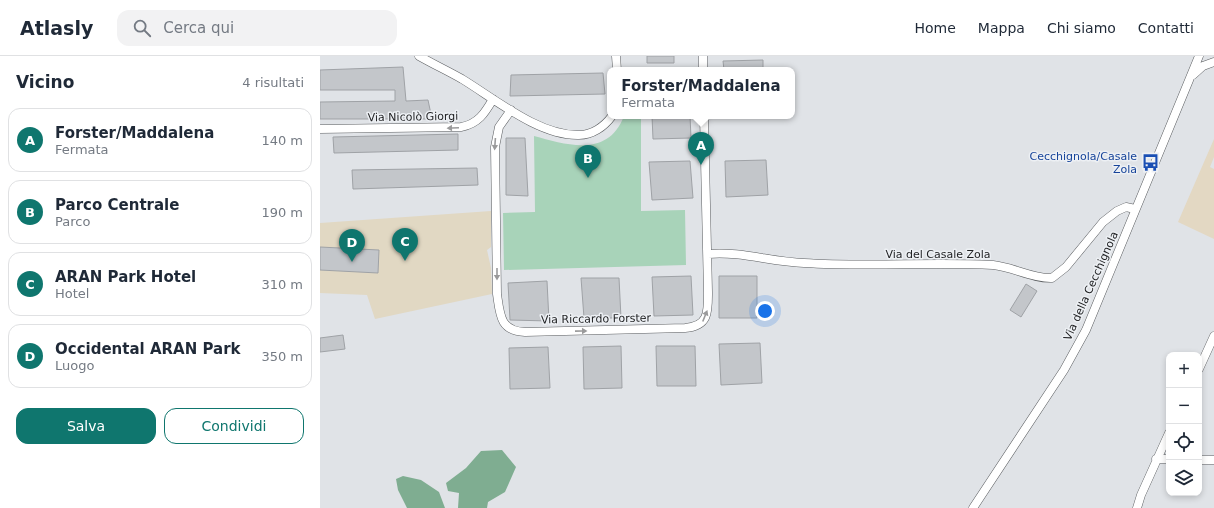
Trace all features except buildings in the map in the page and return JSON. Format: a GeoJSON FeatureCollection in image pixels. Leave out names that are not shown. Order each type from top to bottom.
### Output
{"type":"FeatureCollection","features":[{"type":"Feature","properties":{"kind":"street"},"geometry":{"type":"LineString","coordinates":[[419,56],[511,110],[549,129],[578,135],[598,129],[609,119]]}},
{"type":"Feature","properties":{"kind":"street"},"geometry":{"type":"LineString","coordinates":[[616,56],[616,67]]}},
{"type":"Feature","properties":{"kind":"street"},"geometry":{"type":"LineString","coordinates":[[703,56],[703,67]]}},
{"type":"Feature","properties":{"kind":"street","name":"Via della Cecchignola"},"geometry":{"type":"LineString","coordinates":[[973,508],[1064,370],[1086,330],[1198,56]]}},
{"type":"Feature","properties":{"kind":"street"},"geometry":{"type":"LineString","coordinates":[[1188,82],[1199,69],[1214,62]]}},
{"type":"Feature","properties":{"kind":"street","name":"Via Nicolò Giorgi"},"geometry":{"type":"LineString","coordinates":[[320,129],[464,127],[475,123],[482,117],[493,99]]}},
{"type":"Feature","properties":{"kind":"street","name":"Via Riccardo Forster"},"geometry":{"type":"LineString","coordinates":[[511,110],[498,131],[495,151],[497,294],[502,318],[510,330],[526,332],[680,329],[696,326],[703,322],[707,313],[708,254],[704,119]]}},
{"type":"Feature","properties":{"kind":"street","name":"Via del Casale Zola"},"geometry":{"type":"LineString","coordinates":[[708,254],[732,254],[783,262],[816,264],[993,265],[1014,268],[1040,277],[1052,278],[1066,267],[1109,217],[1126,207],[1135,209]]}},
{"type":"Feature","properties":{"kind":"street"},"geometry":{"type":"LineString","coordinates":[[1202,362],[1214,336]]}},
{"type":"Feature","properties":{"kind":"street"},"geometry":{"type":"LineString","coordinates":[[1137,508],[1156,459],[1166,439]]}},
{"type":"Feature","properties":{"kind":"street"},"geometry":{"type":"LineString","coordinates":[[1156,459],[1166,459]]}},
{"type":"Feature","properties":{"kind":"street"},"geometry":{"type":"LineString","coordinates":[[1202,460],[1214,460]]}},
{"type":"Feature","properties":{"kind":"shaded area"},"geometry":{"type":"Polygon","coordinates":[[[1214,139],[1214,157],[1210,167],[1214,169],[1214,239],[1178,222],[1214,139]]]}},
{"type":"Feature","properties":{"kind":"shaded area"},"geometry":{"type":"Polygon","coordinates":[[[491,211],[491,247],[487,250],[491,268],[492,294],[375,319],[367,295],[320,293],[320,223],[491,211]]]}},
{"type":"Feature","properties":{"kind":"green space"},"geometry":{"type":"Polygon","coordinates":[[[622,119],[641,119],[641,211],[685,210],[686,265],[504,270],[503,213],[535,212],[534,136],[560,143],[585,145],[597,143],[608,138],[617,129],[622,119]]]}},
{"type":"Feature","properties":{"kind":"green space"},"geometry":{"type":"Polygon","coordinates":[[[502,450],[516,467],[505,492],[488,502],[487,508],[458,508],[459,493],[448,491],[446,483],[466,468],[481,451],[502,450]]]}},
{"type":"Feature","properties":{"kind":"green space"},"geometry":{"type":"Polygon","coordinates":[[[403,476],[421,480],[439,492],[445,508],[407,508],[398,490],[396,479],[403,476]]]}},
{"type":"Feature","properties":{"kind":"place","name":"Cecchignola/Casale Zola"},"geometry":{"type":"Point","coordinates":[1150,162]}},
{"type":"Feature","properties":{"kind":"place","name":"Forster/Maddalena"},"geometry":{"type":"Point","coordinates":[701,165]}},
{"type":"Feature","properties":{"kind":"place","name":"Parco Centrale"},"geometry":{"type":"Point","coordinates":[588,178]}},
{"type":"Feature","properties":{"kind":"place","name":"ARAN Park Hotel"},"geometry":{"type":"Point","coordinates":[405,261]}},
{"type":"Feature","properties":{"kind":"place","name":"Occidental ARAN Park"},"geometry":{"type":"Point","coordinates":[352,262]}}]}
